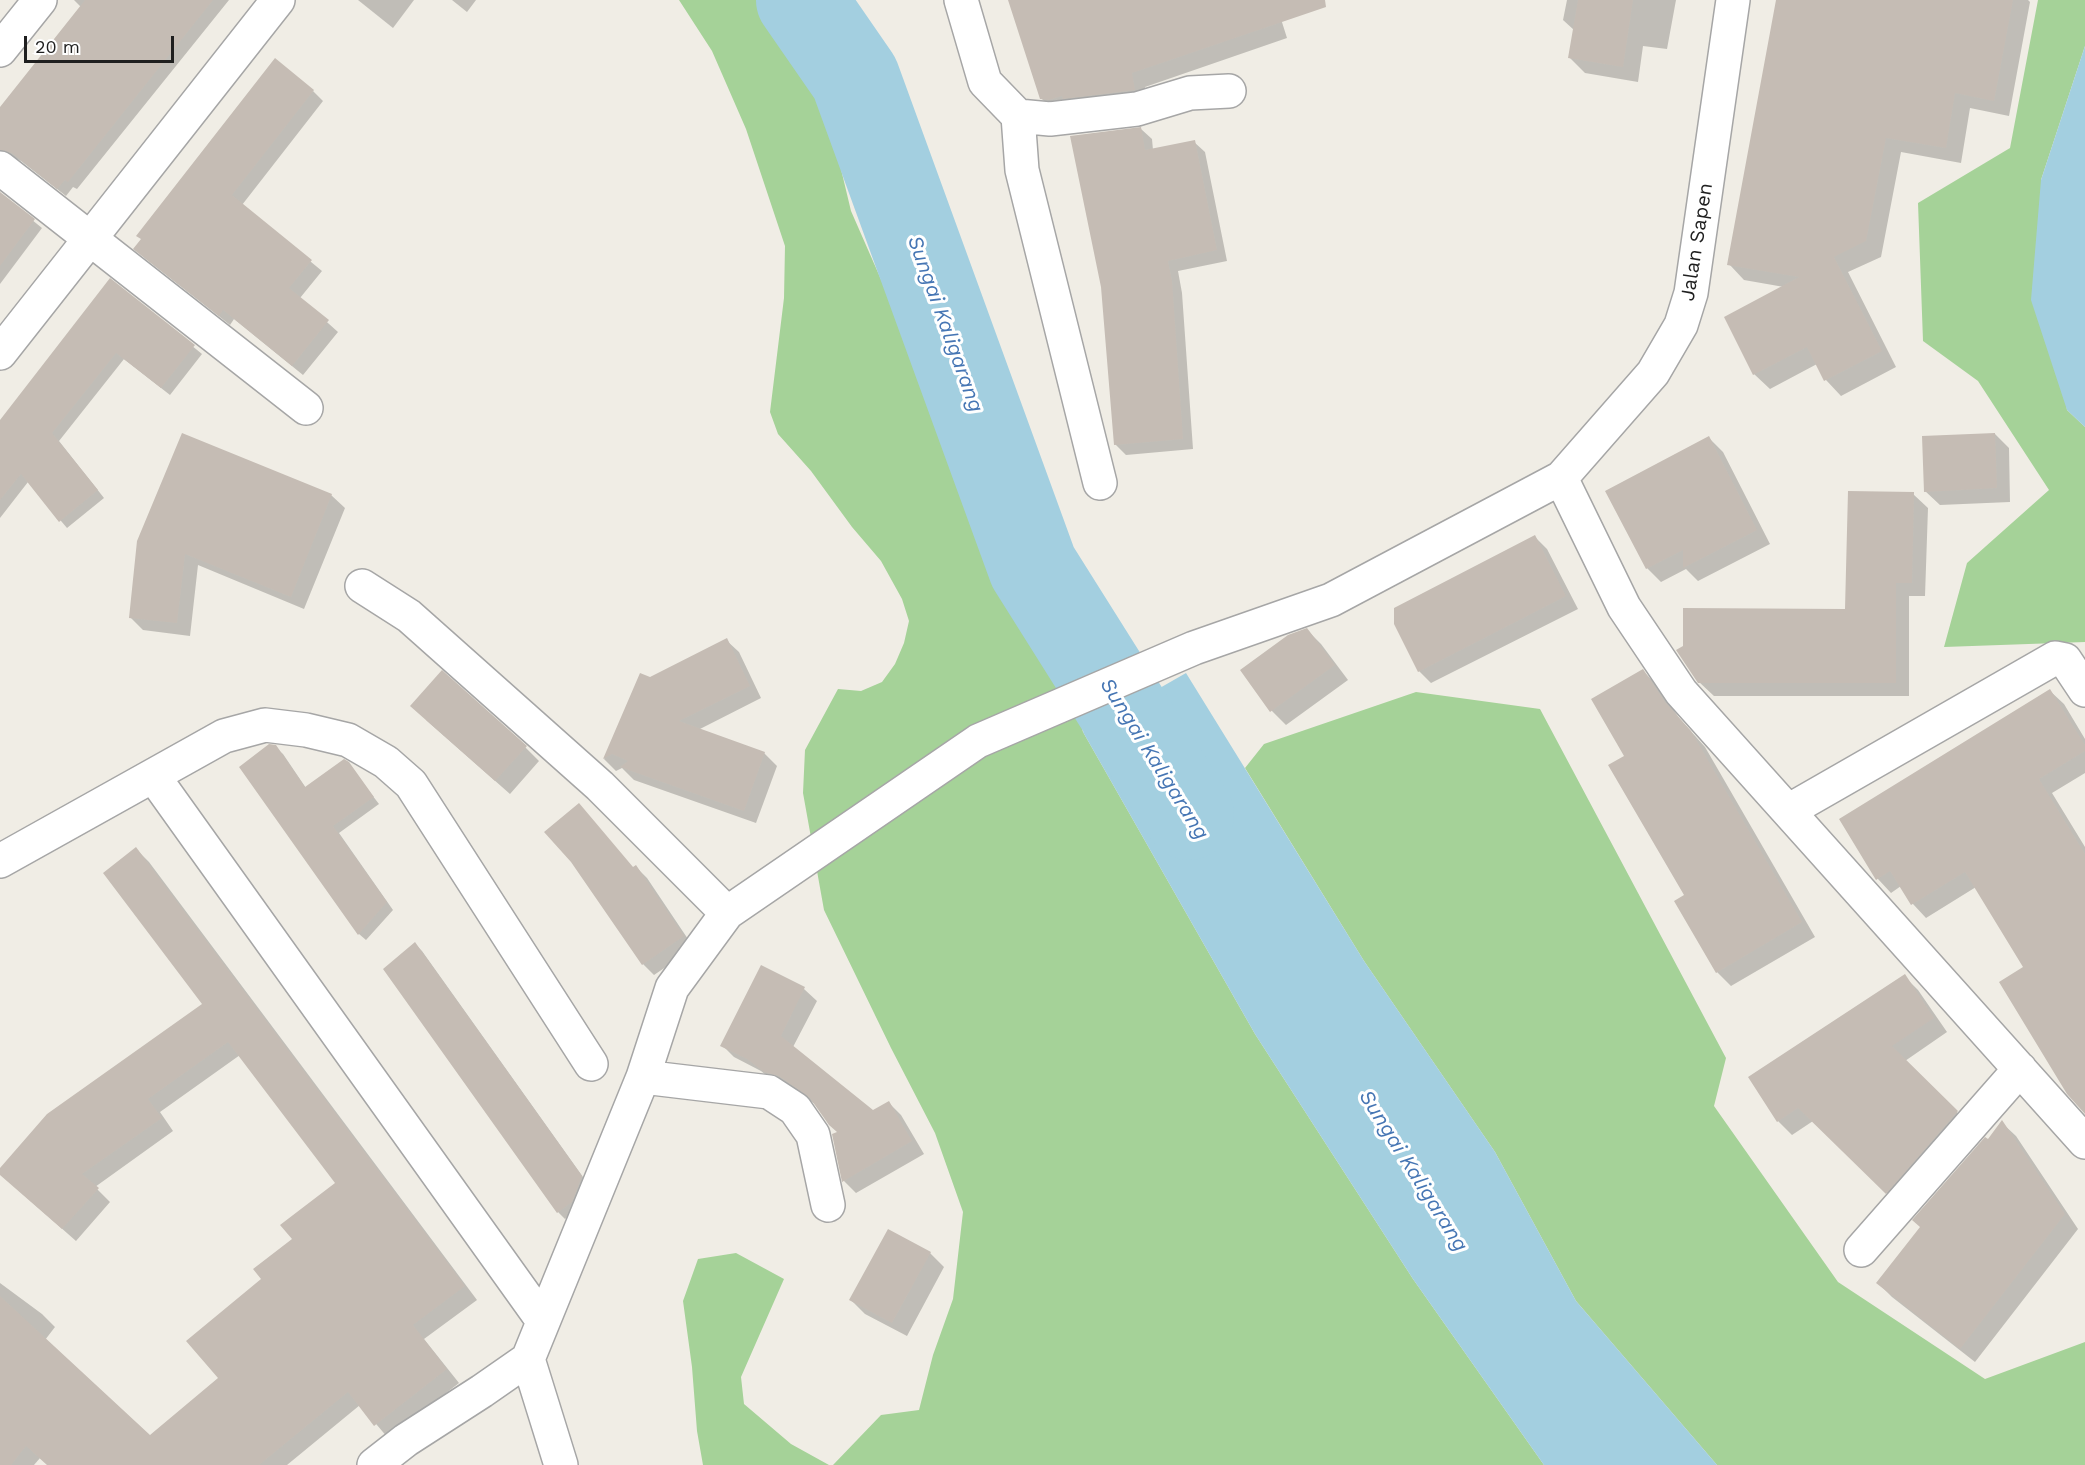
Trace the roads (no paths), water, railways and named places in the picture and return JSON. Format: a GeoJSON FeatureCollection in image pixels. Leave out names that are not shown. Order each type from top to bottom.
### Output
{"type":"FeatureCollection","features":[{"type":"Feature","properties":{"kind":"street"},"geometry":{"type":"LineString","coordinates":[[0,50],[40,0]]}},
{"type":"Feature","properties":{"kind":"street"},"geometry":{"type":"LineString","coordinates":[[0,353],[278,0]]}},
{"type":"Feature","properties":{"kind":"street"},"geometry":{"type":"LineString","coordinates":[[961,0],[985,82],[1018,116],[1022,170],[1100,483]]}},
{"type":"Feature","properties":{"kind":"street","name":"Jalan Sapen"},"geometry":{"type":"LineString","coordinates":[[1561,478],[1653,373],[1681,325],[1691,292],[1733,0]]}},
{"type":"Feature","properties":{"kind":"street"},"geometry":{"type":"LineString","coordinates":[[1018,116],[1050,119],[1137,109],[1190,93],[1229,91]]}},
{"type":"Feature","properties":{"kind":"street"},"geometry":{"type":"LineString","coordinates":[[0,168],[306,408]]}},
{"type":"Feature","properties":{"kind":"street"},"geometry":{"type":"LineString","coordinates":[[374,1465],[406,1440],[528,1359],[643,1077],[672,988],[727,913],[978,741],[1194,648],[1331,600],[1561,478],[1624,606],[1681,692],[1911,951],[2085,1142]]}},
{"type":"Feature","properties":{"kind":"street"},"geometry":{"type":"LineString","coordinates":[[362,586],[409,615],[600,786],[727,913]]}},
{"type":"Feature","properties":{"kind":"street"},"geometry":{"type":"LineString","coordinates":[[1788,811],[2055,658],[2065,660],[2085,690]]}},
{"type":"Feature","properties":{"kind":"street"},"geometry":{"type":"LineString","coordinates":[[0,861],[224,736],[265,725],[306,730],[348,740],[386,762],[411,784],[591,1064]]}},
{"type":"Feature","properties":{"kind":"street"},"geometry":{"type":"LineString","coordinates":[[154,777],[543,1321]]}},
{"type":"Feature","properties":{"kind":"street"},"geometry":{"type":"LineString","coordinates":[[1862,1250],[2020,1069]]}},
{"type":"Feature","properties":{"kind":"street"},"geometry":{"type":"LineString","coordinates":[[643,1077],[769,1092],[795,1109],[813,1135],[828,1205]]}},
{"type":"Feature","properties":{"kind":"street"},"geometry":{"type":"LineString","coordinates":[[528,1359],[561,1465]]}},
{"type":"Feature","properties":{"kind":"water"},"geometry":{"type":"Polygon","coordinates":[[[2085,46],[2085,427],[2067,410],[2031,300],[2041,180],[2085,46]]]}},
{"type":"Feature","properties":{"kind":"water"},"geometry":{"type":"Polygon","coordinates":[[[1186,673],[1364,961],[1495,1152],[1576,1301],[1717,1465],[1544,1465],[1413,1279],[1255,1034],[1083,732],[1186,673]]]}},
{"type":"Feature","properties":{"kind":"waterway","name":"Sungai Kaligarang"},"geometry":{"type":"LineString","coordinates":[[801,0],[855,78],[1033,567],[1189,815]]}}]}
